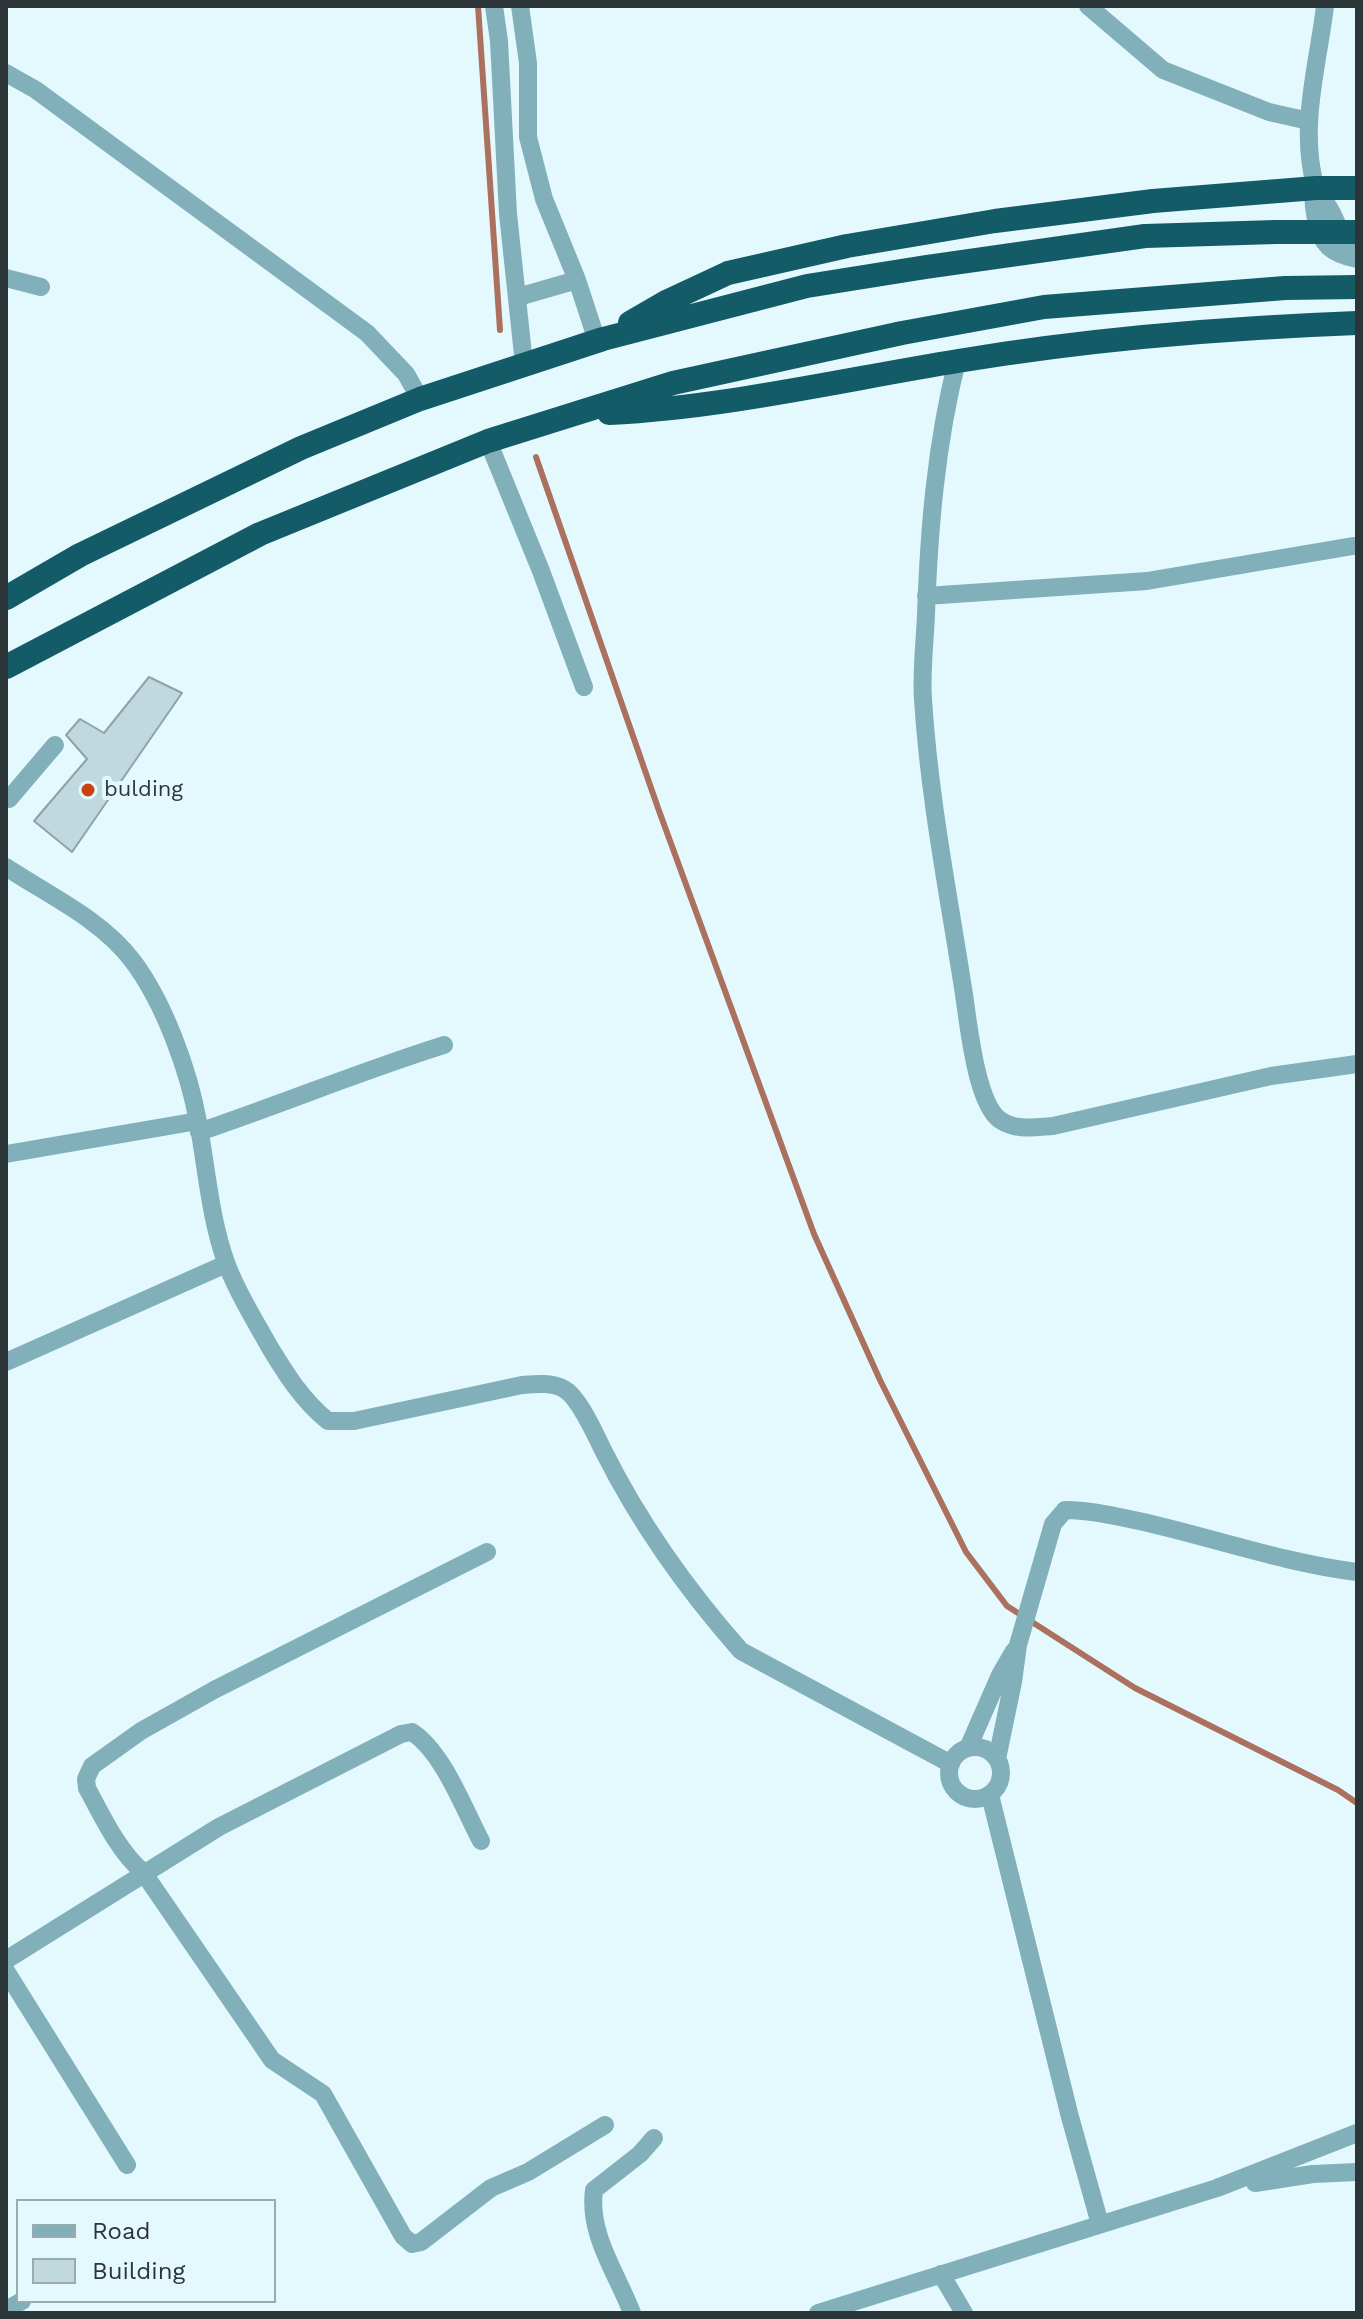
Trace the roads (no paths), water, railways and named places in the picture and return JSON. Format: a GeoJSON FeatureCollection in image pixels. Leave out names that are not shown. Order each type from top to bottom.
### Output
{"type":"FeatureCollection","features":[{"type":"Feature","properties":{"kind":"highway"},"geometry":{"type":"LineString","coordinates":[[600,340],[668,301],[728,273],[847,246],[995,221],[1122,205],[1316,188],[1357,188]]}},
{"type":"Feature","properties":{"kind":"highway"},"geometry":{"type":"LineString","coordinates":[[6,598],[80,555],[301,448],[420,399],[600,340],[807,286],[926,267],[1145,236],[1357,232]]}},
{"type":"Feature","properties":{"kind":"highway"},"geometry":{"type":"LineString","coordinates":[[6,667],[260,534],[488,441],[673,383],[1044,307],[1285,288],[1357,287]]}},
{"type":"Feature","properties":{"kind":"highway"},"geometry":{"type":"LineString","coordinates":[[579,414],[674,410],[1060,345],[1246,327],[1357,323]]}},
{"type":"Feature","properties":{"kind":"street"},"geometry":{"type":"LineString","coordinates":[[494,6],[499,41],[508,214],[524,364]]}},
{"type":"Feature","properties":{"kind":"street"},"geometry":{"type":"LineString","coordinates":[[520,6],[528,63],[528,137],[544,199],[600,340]]}},
{"type":"Feature","properties":{"kind":"street"},"geometry":{"type":"LineString","coordinates":[[1088,6],[1163,70],[1269,112],[1309,121]]}},
{"type":"Feature","properties":{"kind":"street"},"geometry":{"type":"LineString","coordinates":[[1325,6],[1309,121],[1309,151],[1316,188],[1328,205],[1343,239],[1357,252]]}},
{"type":"Feature","properties":{"kind":"street"},"geometry":{"type":"LineString","coordinates":[[6,73],[36,90],[367,333],[406,374],[420,399]]}},
{"type":"Feature","properties":{"kind":"street"},"geometry":{"type":"LineString","coordinates":[[1316,188],[1313,198],[1318,234],[1325,247],[1334,253],[1357,259]]}},
{"type":"Feature","properties":{"kind":"street"},"geometry":{"type":"LineString","coordinates":[[6,278],[41,287]]}},
{"type":"Feature","properties":{"kind":"street"},"geometry":{"type":"LineString","coordinates":[[518,297],[577,280]]}},
{"type":"Feature","properties":{"kind":"street"},"geometry":{"type":"LineString","coordinates":[[957,361],[942,434],[930,518],[923,695],[929,770],[974,1060],[987,1105],[1000,1120],[1022,1128],[1053,1126],[1271,1076],[1357,1064]]}},
{"type":"Feature","properties":{"kind":"street"},"geometry":{"type":"LineString","coordinates":[[488,441],[584,687]]}},
{"type":"Feature","properties":{"kind":"street"},"geometry":{"type":"LineString","coordinates":[[926,596],[1147,581],[1353,546]]}},
{"type":"Feature","properties":{"kind":"street"},"geometry":{"type":"LineString","coordinates":[[6,799],[19,790],[55,745]]}},
{"type":"Feature","properties":{"kind":"street"},"geometry":{"type":"LineString","coordinates":[[6,867],[106,932],[132,960],[167,1023],[189,1083],[212,1209],[226,1264],[241,1298],[285,1373],[308,1405],[328,1421],[354,1421],[522,1385],[546,1384],[565,1389],[575,1400],[616,1476],[668,1558],[719,1627],[741,1651],[951,1764]]}},
{"type":"Feature","properties":{"kind":"street"},"geometry":{"type":"LineString","coordinates":[[6,1154],[199,1126],[304,1096],[349,1076],[444,1045]]}},
{"type":"Feature","properties":{"kind":"street"},"geometry":{"type":"LineString","coordinates":[[6,1362],[226,1264]]}},
{"type":"Feature","properties":{"kind":"street"},"geometry":{"type":"LineString","coordinates":[[997,1759],[1018,1645],[1053,1524],[1065,1510],[1086,1510],[1357,1572]]}},
{"type":"Feature","properties":{"kind":"street"},"geometry":{"type":"LineString","coordinates":[[487,1552],[214,1690],[141,1731],[92,1766],[86,1779],[87,1788],[122,1847],[143,1872],[272,2060],[323,2094],[403,2236],[412,2244],[421,2242],[491,2188],[528,2172],[605,2125]]}},
{"type":"Feature","properties":{"kind":"street"},"geometry":{"type":"LineString","coordinates":[[968,1748],[984,1749],[997,1759],[999,1782],[990,1795],[974,1799],[959,1794],[950,1780],[951,1764],[968,1748],[1000,1675],[1018,1645]]}},
{"type":"Feature","properties":{"kind":"street"},"geometry":{"type":"LineString","coordinates":[[6,1960],[219,1827],[401,1734],[412,1732],[421,1738],[437,1760],[481,1841]]}},
{"type":"Feature","properties":{"kind":"street"},"geometry":{"type":"LineString","coordinates":[[990,1795],[1070,2117],[1100,2224]]}},
{"type":"Feature","properties":{"kind":"street"},"geometry":{"type":"LineString","coordinates":[[6,1971],[127,2165]]}},
{"type":"Feature","properties":{"kind":"street"},"geometry":{"type":"LineString","coordinates":[[818,2313],[1217,2188],[1357,2133]]}},
{"type":"Feature","properties":{"kind":"street"},"geometry":{"type":"LineString","coordinates":[[632,2313],[604,2252],[592,2208],[594,2190],[640,2154],[654,2138]]}},
{"type":"Feature","properties":{"kind":"street"},"geometry":{"type":"LineString","coordinates":[[1217,2188],[1313,2174],[1357,2172]]}},
{"type":"Feature","properties":{"kind":"street"},"geometry":{"type":"LineString","coordinates":[[941,2274],[964,2313]]}},
{"type":"Feature","properties":{"kind":"waterway"},"geometry":{"type":"LineString","coordinates":[[478,6],[500,330]]}},
{"type":"Feature","properties":{"kind":"waterway"},"geometry":{"type":"LineString","coordinates":[[536,457],[658,808],[814,1234],[880,1380],[966,1552],[1007,1606],[1135,1688],[1338,1790],[1357,1803]]}},
{"type":"Feature","properties":{"kind":"place","name":"bulding"},"geometry":{"type":"Point","coordinates":[88,790]}}]}
